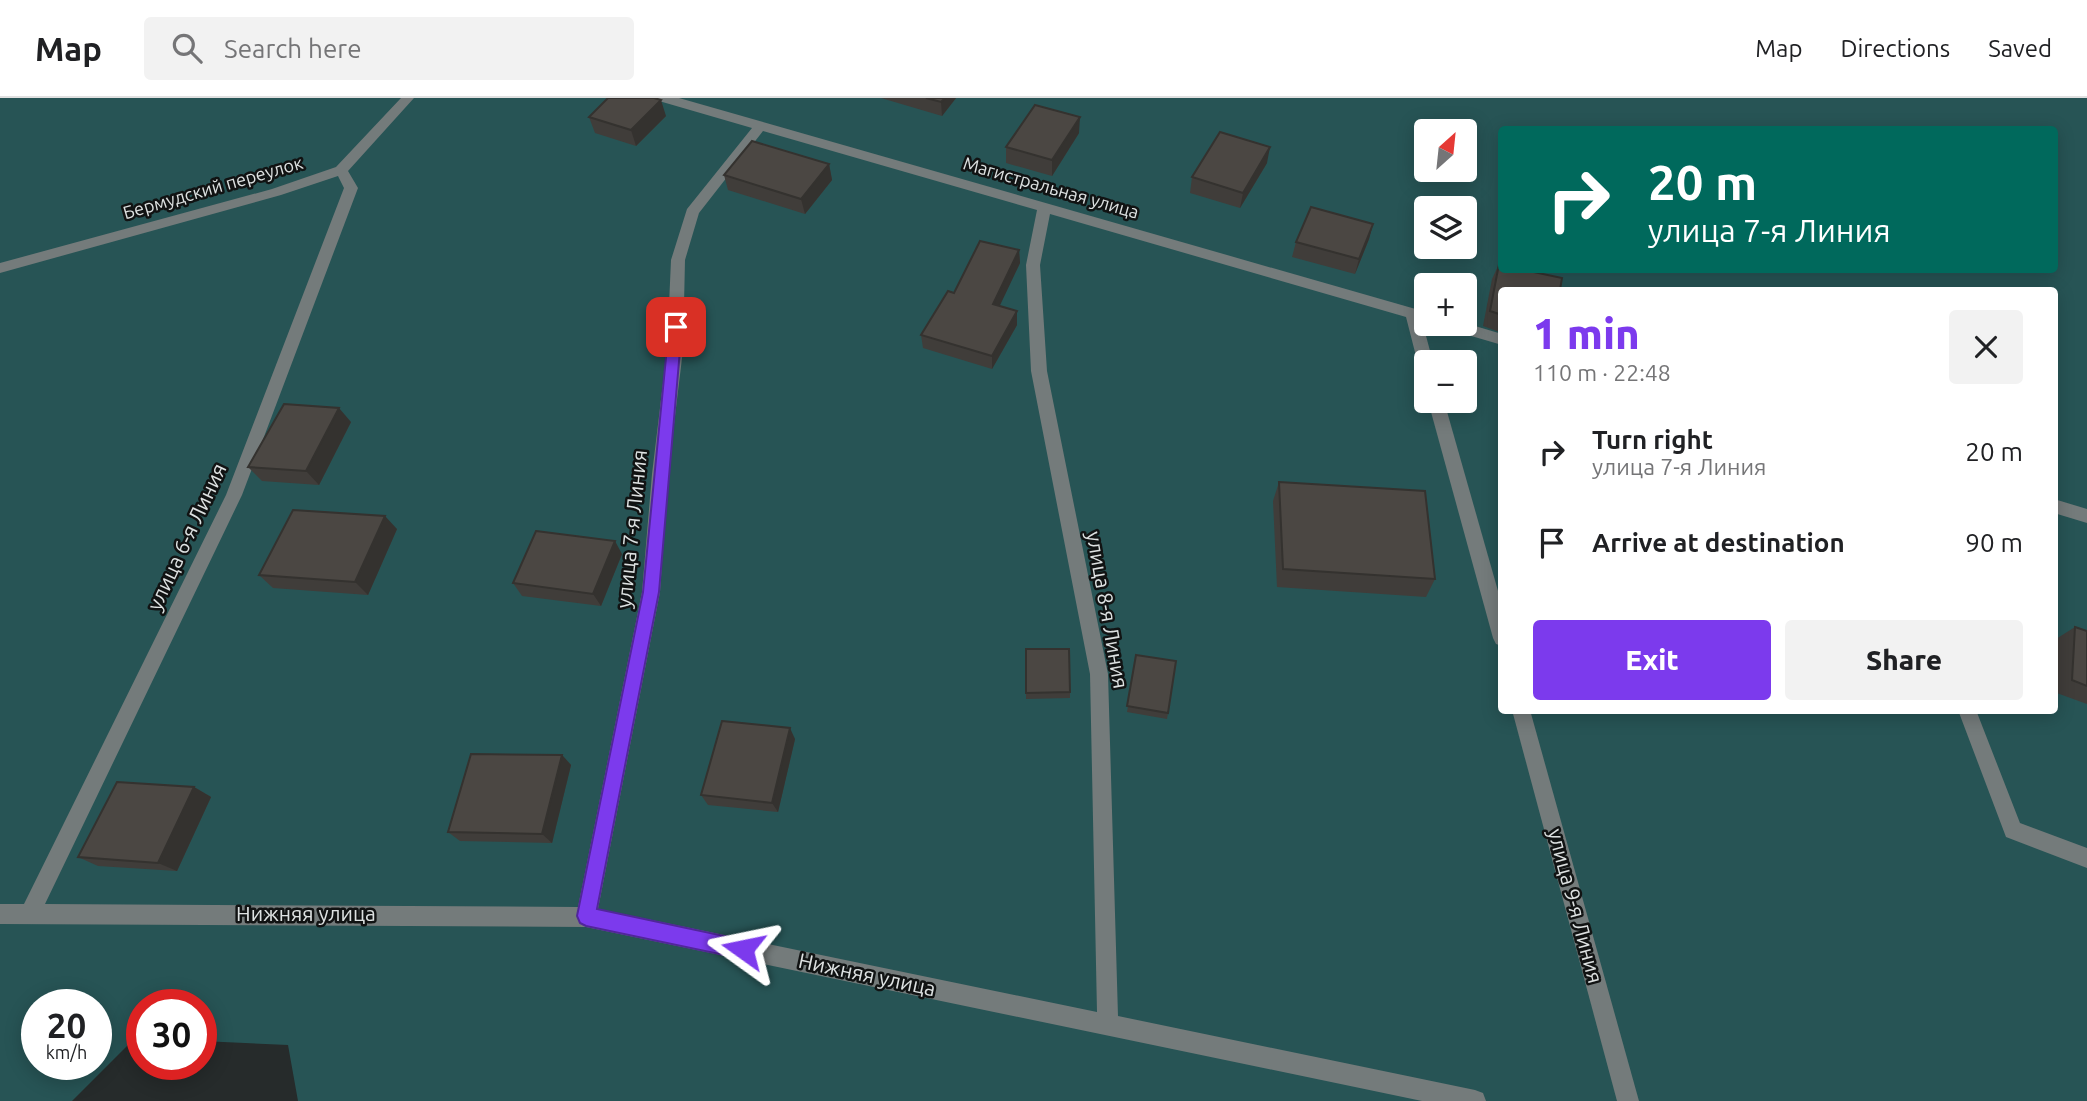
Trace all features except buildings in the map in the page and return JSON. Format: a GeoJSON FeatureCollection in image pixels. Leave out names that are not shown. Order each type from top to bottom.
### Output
{"type":"FeatureCollection","features":[{"type":"Feature","properties":{"kind":"street","name":"Бермудский переулок"},"geometry":{"type":"LineString","coordinates":[[0,268],[276,192],[341,170],[408,98]]}},
{"type":"Feature","properties":{"kind":"street","name":"Магистральная улица"},"geometry":{"type":"LineString","coordinates":[[664,98],[1414,314]]}},
{"type":"Feature","properties":{"kind":"street","name":"улица 7-я Линия"},"geometry":{"type":"LineString","coordinates":[[586,916],[651,592],[660,474],[675,350],[678,260],[692,212],[761,125]]}},
{"type":"Feature","properties":{"kind":"street","name":"улица 6-я Линия"},"geometry":{"type":"LineString","coordinates":[[31,912],[234,495],[351,188],[341,170]]}},
{"type":"Feature","properties":{"kind":"street","name":"улица 8-я Линия"},"geometry":{"type":"LineString","coordinates":[[1044,206],[1033,265],[1039,371],[1099,674],[1108,1025]]}},
{"type":"Feature","properties":{"kind":"street"},"geometry":{"type":"LineString","coordinates":[[1477,332],[1498,339]]}},
{"type":"Feature","properties":{"kind":"street"},"geometry":{"type":"LineString","coordinates":[[1439,413],[1498,624]]}},
{"type":"Feature","properties":{"kind":"street"},"geometry":{"type":"LineString","coordinates":[[2058,507],[2087,516]]}},
{"type":"Feature","properties":{"kind":"street","name":"улица 9-я Линия"},"geometry":{"type":"LineString","coordinates":[[1522,714],[1628,1101]]}},
{"type":"Feature","properties":{"kind":"street"},"geometry":{"type":"LineString","coordinates":[[1968,714],[2012,830],[2087,858]]}},
{"type":"Feature","properties":{"kind":"street","name":"Нижняя улица"},"geometry":{"type":"LineString","coordinates":[[0,914],[31,912],[586,916],[1475,1101]]}},
{"type":"Feature","properties":{"kind":"shaded area"},"geometry":{"type":"Polygon","coordinates":[[[0,98],[2087,98],[2087,1101],[298,1101],[288,1045],[217,1042],[217,989],[126,989],[126,1047],[112,1061],[112,989],[21,989],[21,1080],[93,1080],[72,1101],[0,1101],[0,98]]]}},
{"type":"Feature","properties":{"kind":"route"},"geometry":{"type":"LineString","coordinates":[[676,327],[660,474],[651,592],[586,916],[743,949]]}}]}
